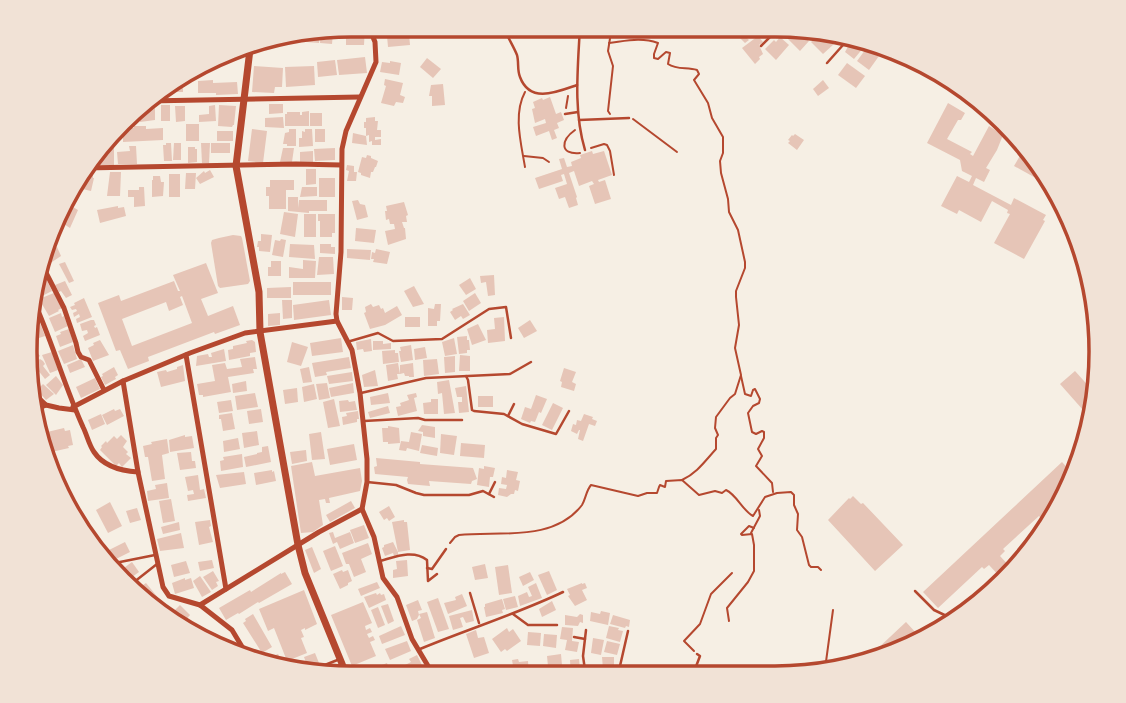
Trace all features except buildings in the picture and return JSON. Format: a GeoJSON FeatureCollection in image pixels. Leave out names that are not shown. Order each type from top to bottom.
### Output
{"type":"FeatureCollection","features":[{"type":"Feature","properties":{"kind":"street"},"geometry":{"type":"LineString","coordinates":[[372,37],[376,62],[346,131],[342,149],[336,314],[356,362],[368,482],[362,509],[374,537],[383,578],[397,597],[412,639],[428,666]]}},
{"type":"Feature","properties":{"kind":"street"},"geometry":{"type":"LineString","coordinates":[[250,53],[236,166],[259,292],[260,332],[298,545],[305,573],[343,666]]}},
{"type":"Feature","properties":{"kind":"street"},"geometry":{"type":"LineString","coordinates":[[163,100],[360,97]]}},
{"type":"Feature","properties":{"kind":"street"},"geometry":{"type":"LineString","coordinates":[[96,168],[341,165]]}},
{"type":"Feature","properties":{"kind":"street"},"geometry":{"type":"LineString","coordinates":[[46,273],[64,308],[78,352],[81,357],[89,360],[104,390]]}},
{"type":"Feature","properties":{"kind":"street"},"geometry":{"type":"LineString","coordinates":[[39,314],[74,408],[94,452],[112,467],[138,472]]}},
{"type":"Feature","properties":{"kind":"street"},"geometry":{"type":"LineString","coordinates":[[40,399],[46,405],[74,408],[104,390],[186,355],[245,334],[337,321]]}},
{"type":"Feature","properties":{"kind":"street"},"geometry":{"type":"LineString","coordinates":[[186,355],[226,589]]}},
{"type":"Feature","properties":{"kind":"street"},"geometry":{"type":"LineString","coordinates":[[123,382],[138,472],[163,587],[169,596],[200,605],[232,630],[242,647]]}},
{"type":"Feature","properties":{"kind":"street"},"geometry":{"type":"LineString","coordinates":[[42,407],[46,405]]}},
{"type":"Feature","properties":{"kind":"street"},"geometry":{"type":"LineString","coordinates":[[200,605],[362,509]]}},
{"type":"Feature","properties":{"kind":"lane"},"geometry":{"type":"LineString","coordinates":[[509,37],[517,55],[519,75],[527,89],[545,95],[577,85]]}},
{"type":"Feature","properties":{"kind":"lane"},"geometry":{"type":"LineString","coordinates":[[579,37],[578,112],[579,132],[585,150]]}},
{"type":"Feature","properties":{"kind":"lane"},"geometry":{"type":"LineString","coordinates":[[761,46],[770,37]]}},
{"type":"Feature","properties":{"kind":"lane"},"geometry":{"type":"LineString","coordinates":[[827,63],[843,44]]}},
{"type":"Feature","properties":{"kind":"lane"},"geometry":{"type":"LineString","coordinates":[[565,114],[578,112]]}},
{"type":"Feature","properties":{"kind":"lane"},"geometry":{"type":"LineString","coordinates":[[579,120],[629,118]]}},
{"type":"Feature","properties":{"kind":"lane"},"geometry":{"type":"LineString","coordinates":[[347,342],[378,333],[393,341],[442,340],[489,309],[506,306],[511,338]]}},
{"type":"Feature","properties":{"kind":"lane"},"geometry":{"type":"LineString","coordinates":[[360,393],[426,378],[499,376],[510,374],[531,362]]}},
{"type":"Feature","properties":{"kind":"lane"},"geometry":{"type":"LineString","coordinates":[[466,376],[472,410],[498,413],[522,424],[556,434],[569,411]]}},
{"type":"Feature","properties":{"kind":"lane"},"geometry":{"type":"LineString","coordinates":[[508,416],[514,404]]}},
{"type":"Feature","properties":{"kind":"lane"},"geometry":{"type":"LineString","coordinates":[[363,421],[418,418],[462,420]]}},
{"type":"Feature","properties":{"kind":"lane"},"geometry":{"type":"LineString","coordinates":[[368,482],[396,485],[424,495],[469,495],[480,491],[494,497]]}},
{"type":"Feature","properties":{"kind":"lane"},"geometry":{"type":"LineString","coordinates":[[489,494],[495,482]]}},
{"type":"Feature","properties":{"kind":"lane"},"geometry":{"type":"LineString","coordinates":[[427,569],[432,569],[446,550]]}},
{"type":"Feature","properties":{"kind":"lane"},"geometry":{"type":"LineString","coordinates":[[380,561],[418,554],[427,560],[428,581],[437,574]]}},
{"type":"Feature","properties":{"kind":"lane"},"geometry":{"type":"LineString","coordinates":[[118,562],[155,555]]}},
{"type":"Feature","properties":{"kind":"lane"},"geometry":{"type":"LineString","coordinates":[[136,581],[157,564]]}},
{"type":"Feature","properties":{"kind":"lane"},"geometry":{"type":"LineString","coordinates":[[915,591],[934,610],[945,615]]}},
{"type":"Feature","properties":{"kind":"lane"},"geometry":{"type":"LineString","coordinates":[[419,649],[563,592]]}},
{"type":"Feature","properties":{"kind":"lane"},"geometry":{"type":"LineString","coordinates":[[470,593],[480,625]]}},
{"type":"Feature","properties":{"kind":"lane"},"geometry":{"type":"LineString","coordinates":[[513,614],[528,625],[557,625]]}},
{"type":"Feature","properties":{"kind":"lane"},"geometry":{"type":"LineString","coordinates":[[584,666],[586,630]]}},
{"type":"Feature","properties":{"kind":"lane"},"geometry":{"type":"LineString","coordinates":[[620,666],[628,631]]}},
{"type":"Feature","properties":{"kind":"lane"},"geometry":{"type":"LineString","coordinates":[[575,637],[585,639]]}},
{"type":"Feature","properties":{"kind":"lane"},"geometry":{"type":"LineString","coordinates":[[696,666],[700,656],[697,654]]}},
{"type":"Feature","properties":{"kind":"lane"},"geometry":{"type":"LineString","coordinates":[[325,665],[340,659]]}},
{"type":"Feature","properties":{"kind":"path"},"geometry":{"type":"LineString","coordinates":[[609,37],[608,51],[613,66],[608,111],[613,119]]}},
{"type":"Feature","properties":{"kind":"path"},"geometry":{"type":"LineString","coordinates":[[608,43],[634,39],[653,41],[658,43],[654,58],[666,52],[670,53],[668,64],[671,66],[697,70],[699,74],[694,80],[723,137],[721,173],[729,212],[738,230],[745,268],[736,291],[739,325],[734,348],[746,394],[751,396],[755,389],[760,399],[748,413],[752,432],[764,432],[758,449],[762,456],[756,466],[772,483],[774,494]]}},
{"type":"Feature","properties":{"kind":"path"},"geometry":{"type":"LineString","coordinates":[[565,114],[569,88]]}},
{"type":"Feature","properties":{"kind":"path"},"geometry":{"type":"LineString","coordinates":[[525,167],[520,139],[520,106],[527,89]]}},
{"type":"Feature","properties":{"kind":"path"},"geometry":{"type":"LineString","coordinates":[[629,118],[636,119],[677,152]]}},
{"type":"Feature","properties":{"kind":"path"},"geometry":{"type":"LineString","coordinates":[[523,156],[543,158],[549,162]]}},
{"type":"Feature","properties":{"kind":"path"},"geometry":{"type":"LineString","coordinates":[[446,550],[459,535],[524,533],[563,522],[582,504],[591,485],[638,496],[657,493],[659,487],[665,486],[666,481],[689,477],[716,449],[716,417],[735,394],[741,375]]}},
{"type":"Feature","properties":{"kind":"path"},"geometry":{"type":"LineString","coordinates":[[682,480],[699,495],[715,491],[731,493],[741,507],[753,516],[765,497],[791,492],[798,514],[797,530],[802,537],[809,565],[821,570]]}},
{"type":"Feature","properties":{"kind":"path"},"geometry":{"type":"LineString","coordinates":[[754,528],[750,526],[742,536],[751,533],[754,528],[761,514],[759,509]]}},
{"type":"Feature","properties":{"kind":"path"},"geometry":{"type":"LineString","coordinates":[[729,621],[727,608],[754,571],[751,533]]}},
{"type":"Feature","properties":{"kind":"path"},"geometry":{"type":"LineString","coordinates":[[697,654],[684,641],[700,625],[712,594],[732,573]]}},
{"type":"Feature","properties":{"kind":"path"},"geometry":{"type":"LineString","coordinates":[[826,662],[833,610]]}}]}
